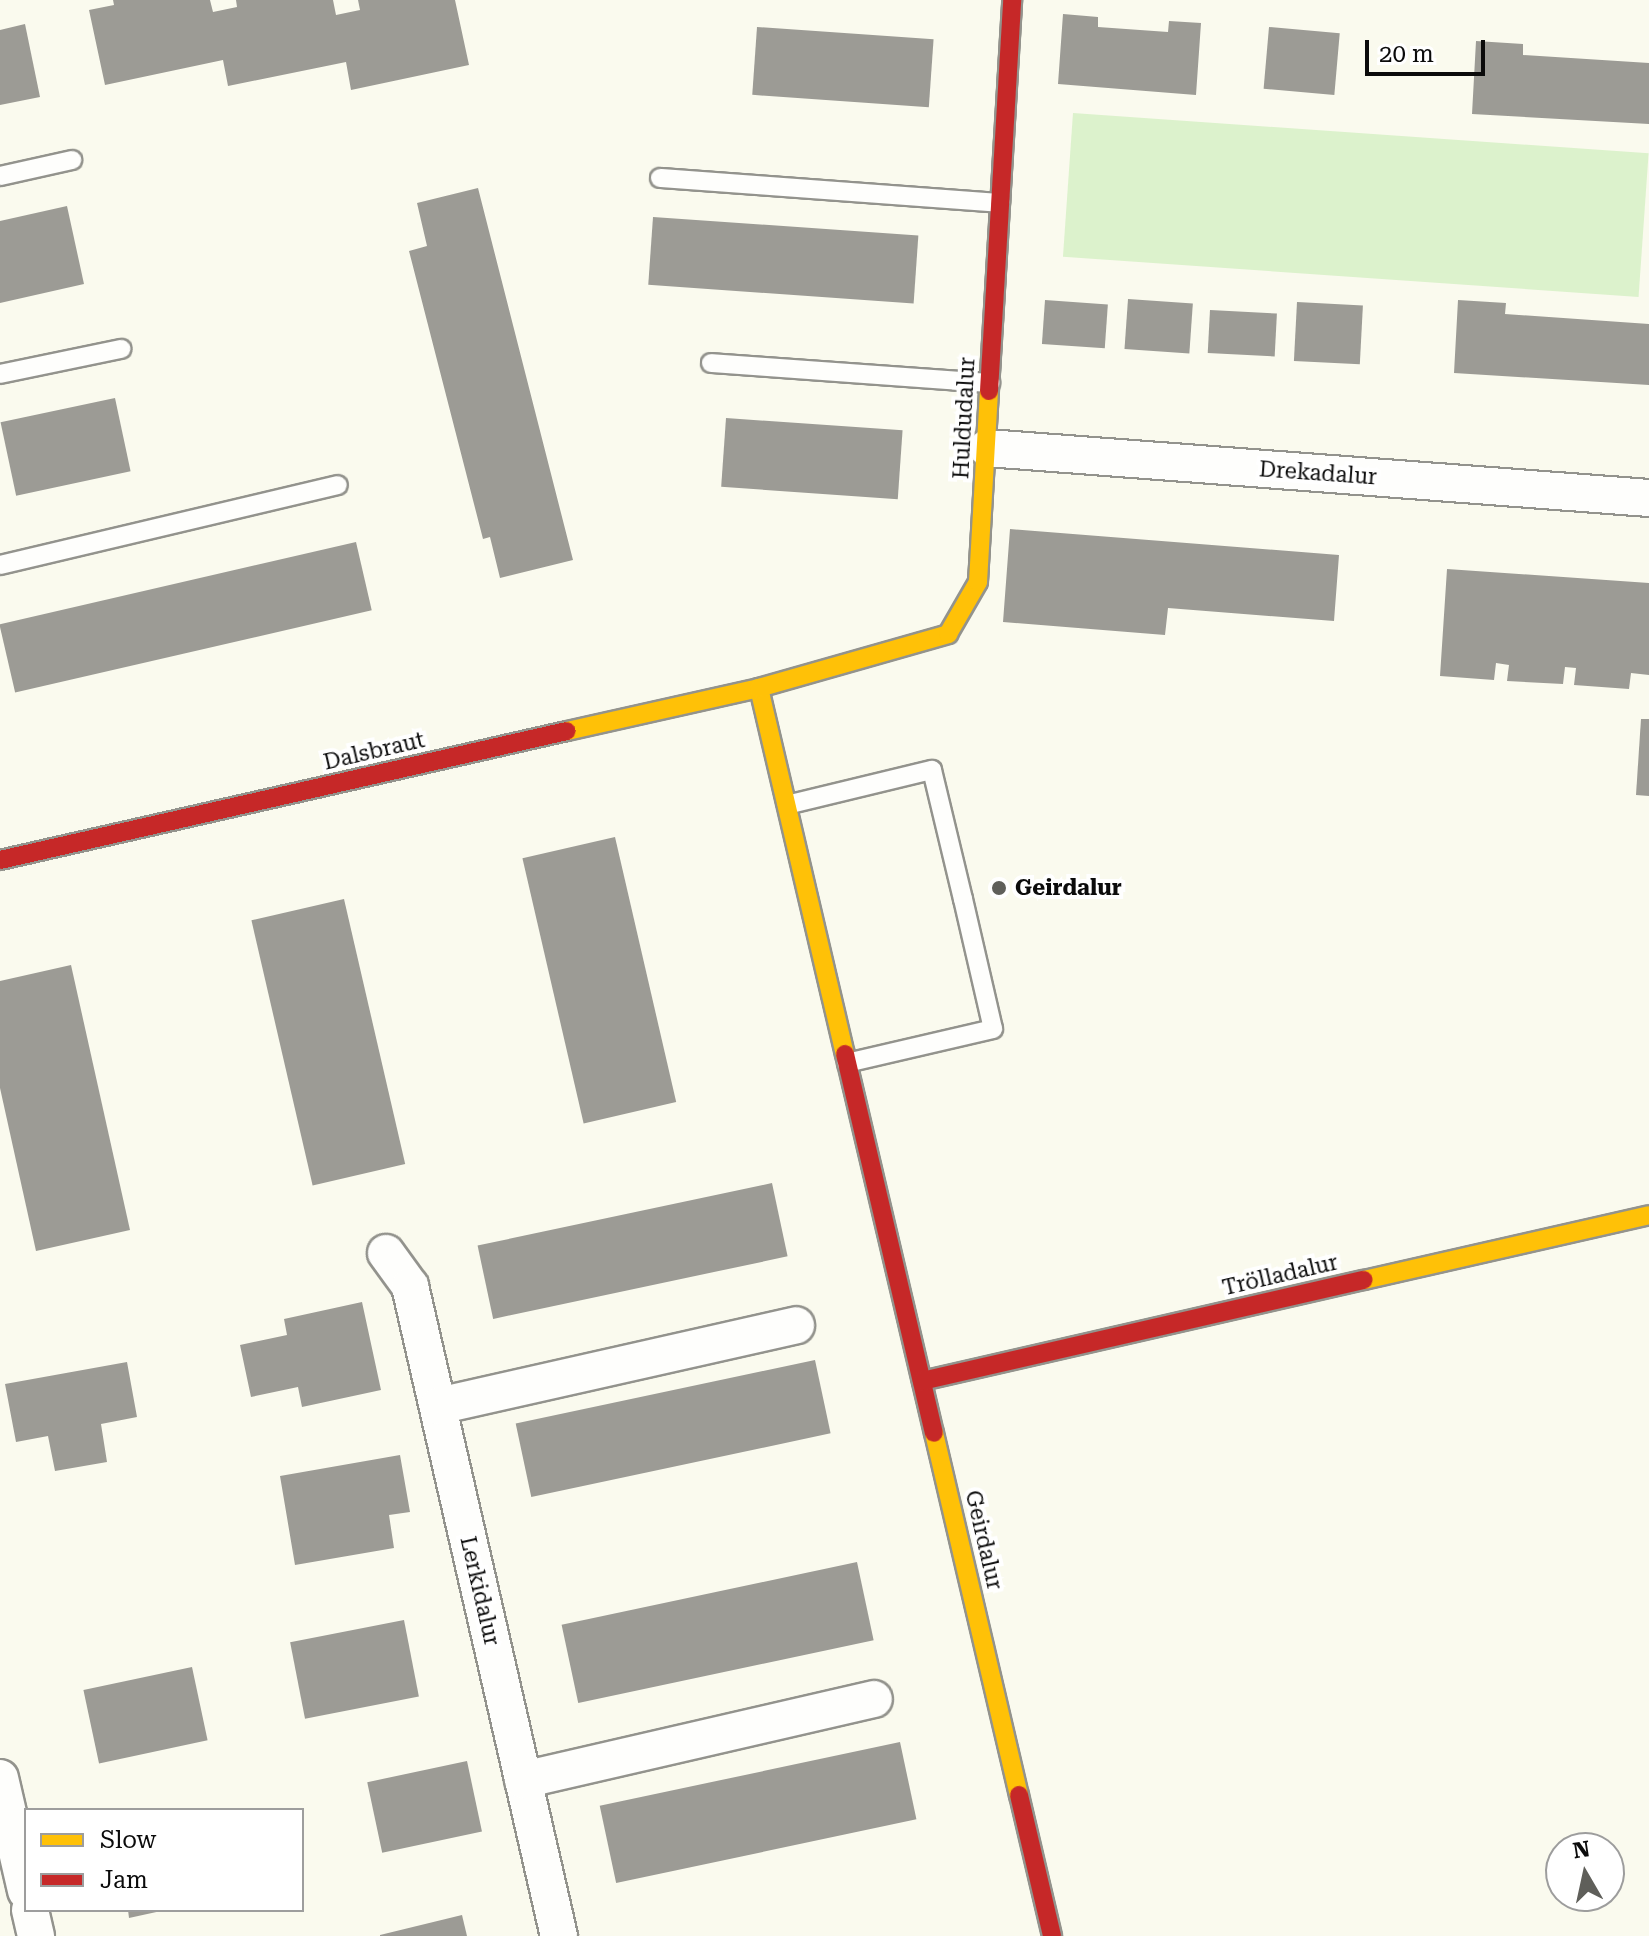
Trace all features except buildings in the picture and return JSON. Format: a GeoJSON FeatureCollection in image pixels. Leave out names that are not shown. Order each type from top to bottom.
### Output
{"type":"FeatureCollection","features":[{"type":"Feature","properties":{"kind":"street","name":"Huldudalur"},"geometry":{"type":"LineString","coordinates":[[759,688],[948,634],[978,582],[1012,0]]}},
{"type":"Feature","properties":{"kind":"street","name":"Drekadalur"},"geometry":{"type":"LineString","coordinates":[[987,448],[1649,498]]}},
{"type":"Feature","properties":{"kind":"street","name":"Geirdalur"},"geometry":{"type":"LineString","coordinates":[[759,688],[1052,1936]]}},
{"type":"Feature","properties":{"kind":"street","name":"Dalsbraut"},"geometry":{"type":"LineString","coordinates":[[0,860],[759,688]]}},
{"type":"Feature","properties":{"kind":"street","name":"Trölladalur"},"geometry":{"type":"LineString","coordinates":[[922,1381],[1649,1215]]}},
{"type":"Feature","properties":{"kind":"street","name":"Lerkidalur"},"geometry":{"type":"LineString","coordinates":[[386,1253],[410,1286],[559,1936]]}},
{"type":"Feature","properties":{"kind":"street"},"geometry":{"type":"LineString","coordinates":[[438,1406],[796,1325]]}},
{"type":"Feature","properties":{"kind":"street"},"geometry":{"type":"LineString","coordinates":[[523,1780],[874,1699]]}},
{"type":"Feature","properties":{"kind":"street"},"geometry":{"type":"LineString","coordinates":[[0,1778],[24,1882]]}},
{"type":"Feature","properties":{"kind":"street"},"geometry":{"type":"LineString","coordinates":[[30,1912],[36,1936]]}},
{"type":"Feature","properties":{"kind":"lane"},"geometry":{"type":"LineString","coordinates":[[0,176],[72,160]]}},
{"type":"Feature","properties":{"kind":"lane"},"geometry":{"type":"LineString","coordinates":[[660,178],[1000,203]]}},
{"type":"Feature","properties":{"kind":"lane"},"geometry":{"type":"LineString","coordinates":[[0,374],[121,349]]}},
{"type":"Feature","properties":{"kind":"lane"},"geometry":{"type":"LineString","coordinates":[[711,363],[990,383]]}},
{"type":"Feature","properties":{"kind":"lane"},"geometry":{"type":"LineString","coordinates":[[0,565],[338,485]]}},
{"type":"Feature","properties":{"kind":"lane"},"geometry":{"type":"LineString","coordinates":[[787,805],[932,770],[993,1029],[847,1063]]}},
{"type":"Feature","properties":{"kind":"green space"},"geometry":{"type":"Polygon","coordinates":[[[1073,113],[1649,153],[1639,297],[1063,257],[1073,113]]]}},
{"type":"Feature","properties":{"kind":"traffic: slow"},"geometry":{"type":"LineString","coordinates":[[567,731],[759,688],[948,634],[978,582],[989,391]]}},
{"type":"Feature","properties":{"kind":"traffic: slow"},"geometry":{"type":"LineString","coordinates":[[759,688],[845,1054]]}},
{"type":"Feature","properties":{"kind":"traffic: slow"},"geometry":{"type":"LineString","coordinates":[[1364,1280],[1649,1215]]}},
{"type":"Feature","properties":{"kind":"traffic: slow"},"geometry":{"type":"LineString","coordinates":[[934,1433],[1019,1795]]}},
{"type":"Feature","properties":{"kind":"traffic: jam"},"geometry":{"type":"LineString","coordinates":[[989,391],[1012,0]]}},
{"type":"Feature","properties":{"kind":"traffic: jam"},"geometry":{"type":"LineString","coordinates":[[0,860],[567,731]]}},
{"type":"Feature","properties":{"kind":"traffic: jam"},"geometry":{"type":"LineString","coordinates":[[845,1054],[934,1433]]}},
{"type":"Feature","properties":{"kind":"traffic: jam"},"geometry":{"type":"LineString","coordinates":[[922,1381],[1364,1280]]}},
{"type":"Feature","properties":{"kind":"traffic: jam"},"geometry":{"type":"LineString","coordinates":[[1019,1795],[1052,1936]]}},
{"type":"Feature","properties":{"kind":"place","name":"Geirdalur"},"geometry":{"type":"Point","coordinates":[999,888]}}]}
